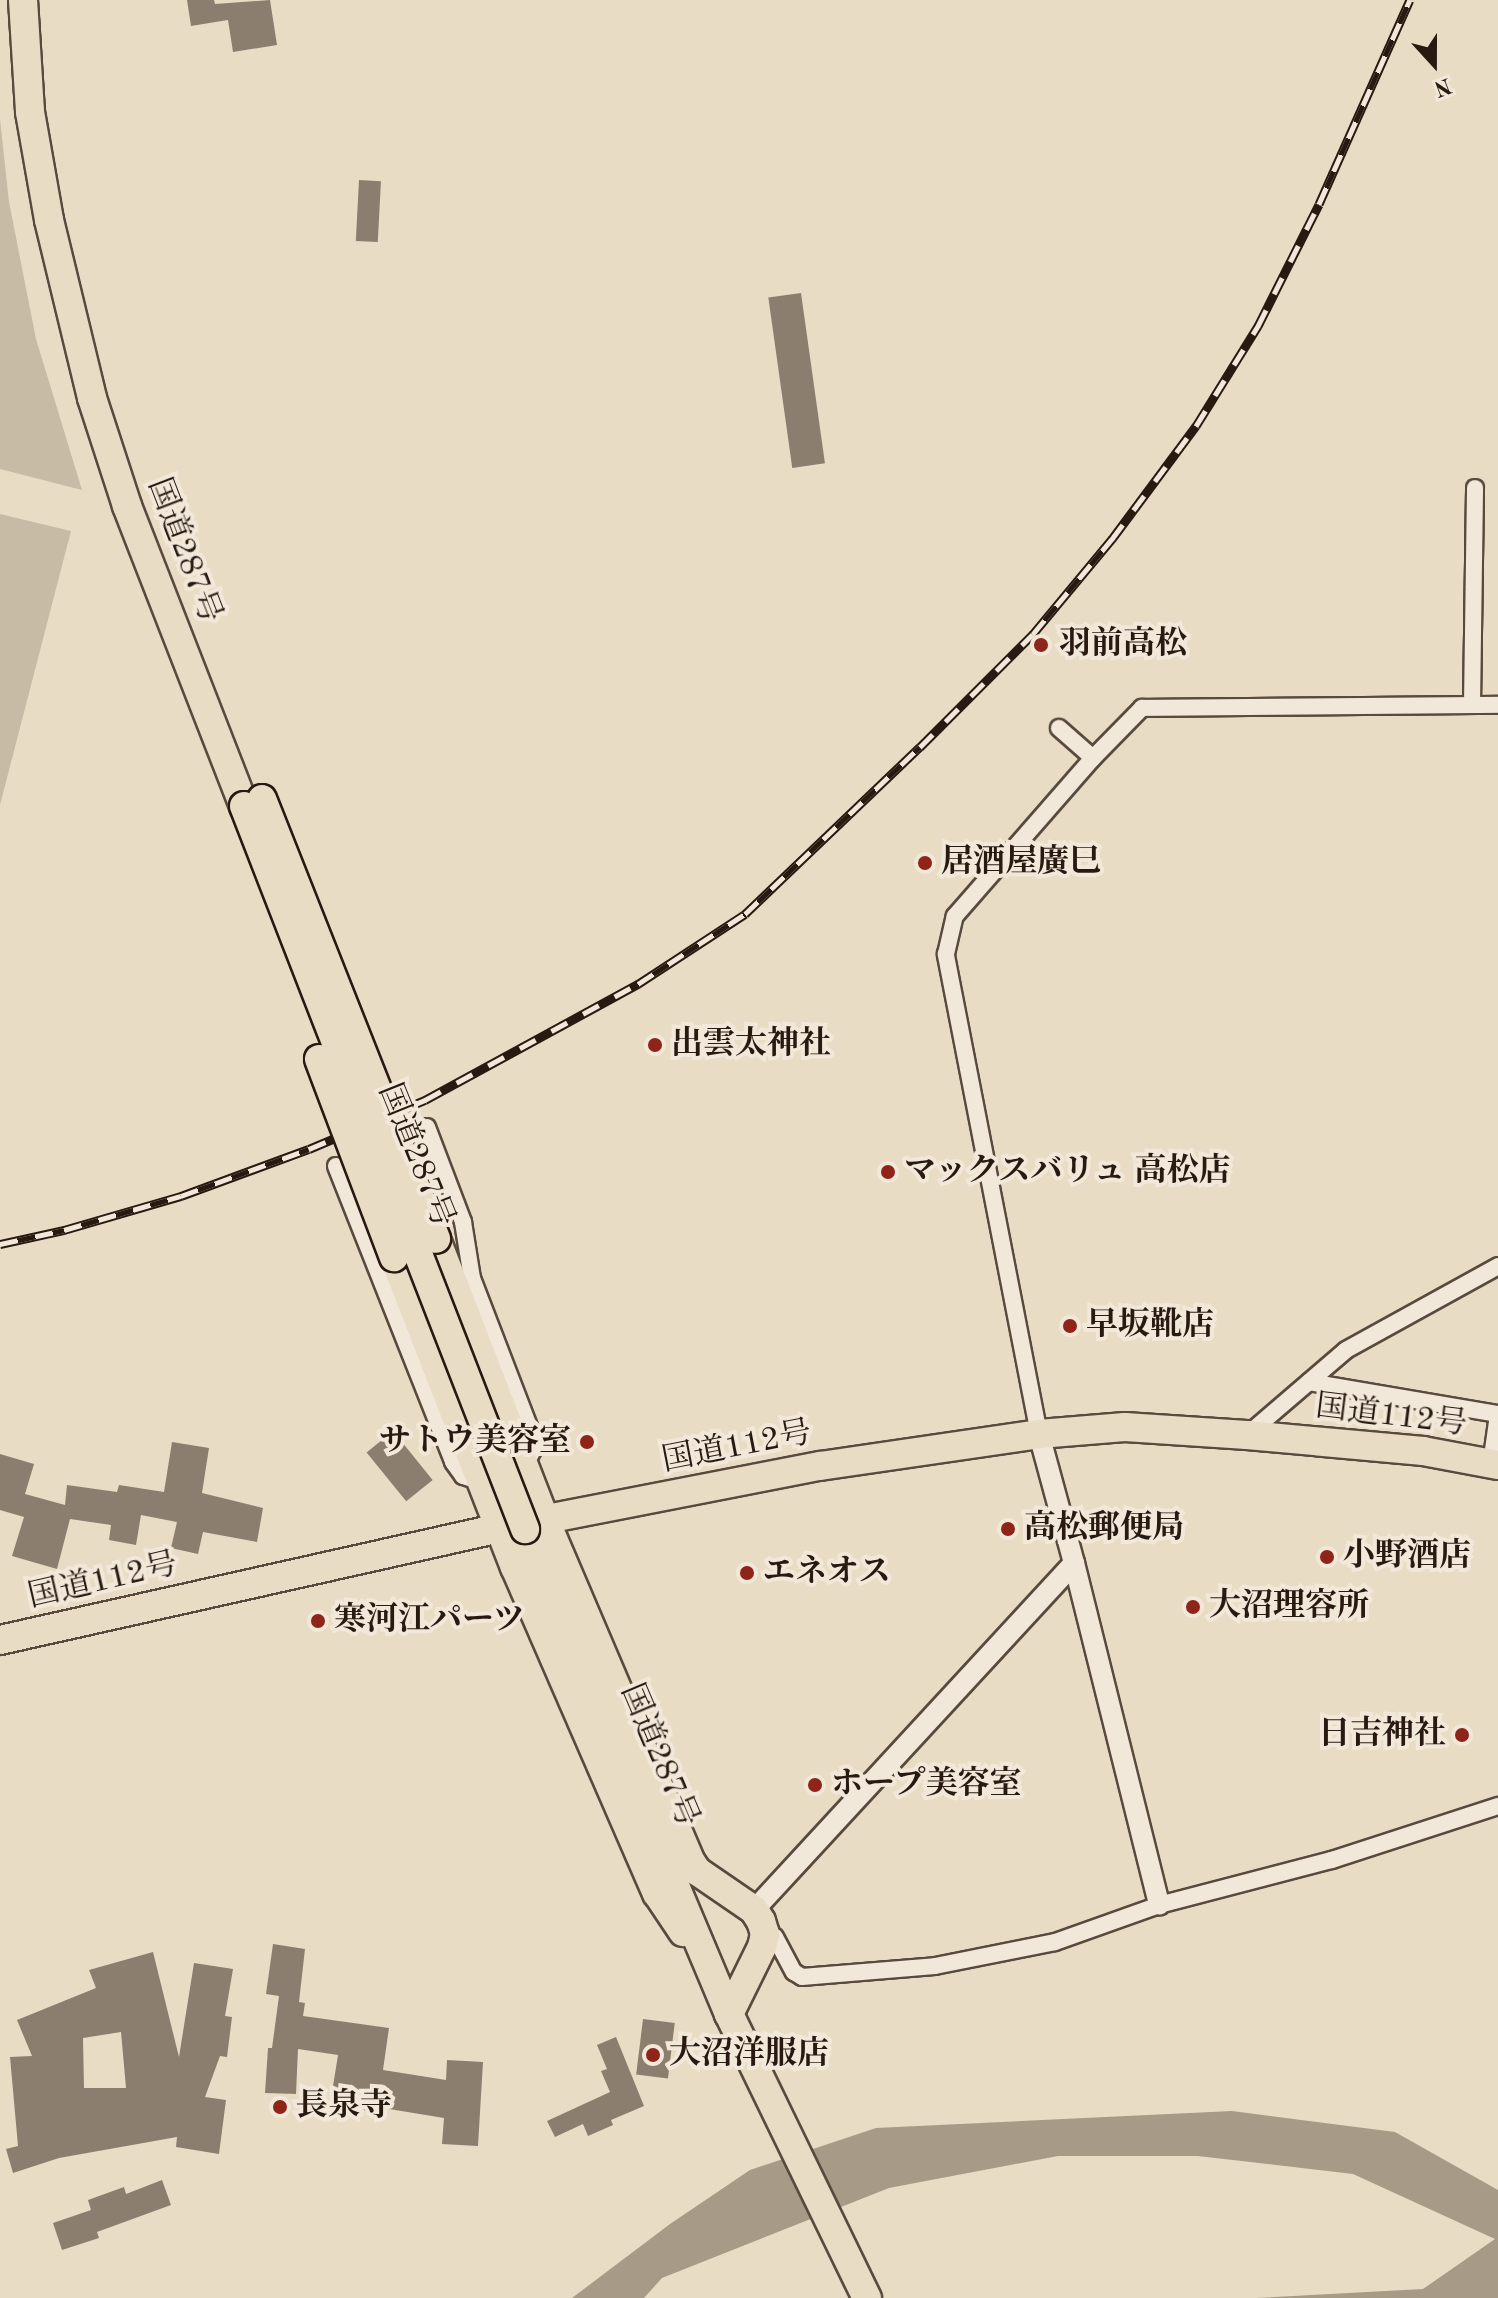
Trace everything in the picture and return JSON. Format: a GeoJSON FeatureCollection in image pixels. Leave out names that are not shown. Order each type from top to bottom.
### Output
{"type":"FeatureCollection","features":[{"type":"Feature","properties":{"kind":"highway","name":"国道287号"},"geometry":{"type":"LineString","coordinates":[[23,0],[30,112],[43,189],[92,398],[127,506],[245,805],[354,1095],[596,1698],[729,2014],[867,2298]]}},
{"type":"Feature","properties":{"kind":"highway"},"geometry":{"type":"LineString","coordinates":[[245,805],[436,1239],[545,1520],[691,1862],[697,1871],[759,1922],[756,1962],[729,2014]]}},
{"type":"Feature","properties":{"kind":"highway"},"geometry":{"type":"LineString","coordinates":[[245,805],[263,912],[500,1528],[657,1893],[716,1983]]}},
{"type":"Feature","properties":{"kind":"highway","name":"国道112号"},"geometry":{"type":"LineString","coordinates":[[0,1640],[500,1528],[820,1466],[1039,1434],[1125,1427],[1247,1435],[1423,1451],[1494,1464]]}},
{"type":"Feature","properties":{"kind":"street"},"geometry":{"type":"LineString","coordinates":[[1472,705],[1475,488]]}},
{"type":"Feature","properties":{"kind":"street"},"geometry":{"type":"LineString","coordinates":[[1159,1905],[1039,1434],[946,954],[955,916],[1093,758],[1142,708],[1498,705]]}},
{"type":"Feature","properties":{"kind":"street"},"geometry":{"type":"LineString","coordinates":[[1059,728],[1093,758]]}},
{"type":"Feature","properties":{"kind":"street"},"geometry":{"type":"LineString","coordinates":[[427,1127],[463,1222],[472,1278],[533,1437],[533,1450],[525,1465]]}},
{"type":"Feature","properties":{"kind":"street"},"geometry":{"type":"LineString","coordinates":[[336,1166],[453,1462],[463,1476],[482,1482]]}},
{"type":"Feature","properties":{"kind":"street"},"geometry":{"type":"LineString","coordinates":[[1247,1435],[1346,1350],[1498,1266]]}},
{"type":"Feature","properties":{"kind":"street"},"geometry":{"type":"LineString","coordinates":[[1309,1382],[1498,1415],[1494,1464]]}},
{"type":"Feature","properties":{"kind":"street"},"geometry":{"type":"LineString","coordinates":[[1074,1563],[759,1922],[775,1937],[794,1972],[802,1977],[950,1963],[1055,1942],[1159,1905],[1332,1860],[1498,1806]]}},
{"type":"Feature","properties":{"kind":"shaded area"},"geometry":{"type":"Polygon","coordinates":[[[0,119],[9,202],[36,339],[82,490],[0,469],[0,119]]]}},
{"type":"Feature","properties":{"kind":"shaded area"},"geometry":{"type":"Polygon","coordinates":[[[0,514],[71,531],[0,805],[0,514]]]}},
{"type":"Feature","properties":{"kind":"shaded area"},"geometry":{"type":"Polygon","coordinates":[[[1232,2111],[1395,2132],[1498,2190],[1498,2298],[1256,2298],[1423,2289],[1495,2239],[1353,2174],[1198,2156],[1058,2156],[889,2188],[662,2278],[644,2298],[572,2298],[670,2224],[750,2170],[876,2128],[1232,2111]]]}},
{"type":"Feature","properties":{"kind":"building"},"geometry":{"type":"Polygon","coordinates":[[[187,0],[214,0],[215,4],[270,0],[277,45],[233,52],[228,20],[191,26],[187,0]]]}},
{"type":"Feature","properties":{"kind":"building"},"geometry":{"type":"Polygon","coordinates":[[[359,180],[381,181],[378,242],[356,241],[359,180]]]}},
{"type":"Feature","properties":{"kind":"building"},"geometry":{"type":"Polygon","coordinates":[[[801,293],[825,463],[792,468],[768,298],[801,293]]]}},
{"type":"Feature","properties":{"kind":"building"},"geometry":{"type":"Polygon","coordinates":[[[393,1431],[433,1480],[406,1501],[367,1452],[393,1431]]]}},
{"type":"Feature","properties":{"kind":"building"},"geometry":{"type":"Polygon","coordinates":[[[172,1442],[209,1448],[202,1493],[263,1508],[257,1542],[203,1532],[198,1554],[171,1548],[177,1522],[141,1515],[136,1545],[109,1540],[111,1525],[70,1519],[57,1569],[12,1556],[24,1517],[0,1510],[0,1454],[34,1464],[25,1494],[65,1505],[67,1485],[117,1492],[119,1485],[164,1492],[172,1442]]]}},
{"type":"Feature","properties":{"kind":"building"},"geometry":{"type":"Polygon","coordinates":[[[273,1944],[305,1949],[299,2002],[305,2003],[303,2016],[389,2028],[383,2070],[446,2080],[447,2060],[483,2062],[478,2146],[442,2144],[444,2118],[377,2107],[376,2112],[330,2105],[338,2055],[298,2049],[296,2094],[265,2093],[268,2048],[272,2048],[279,1996],[266,1994],[273,1944]]]}},
{"type":"Feature","properties":{"kind":"building"},"geometry":{"type":"Polygon","coordinates":[[[153,1952],[179,2057],[194,1963],[233,1969],[225,2016],[232,2017],[227,2057],[220,2056],[205,2097],[226,2100],[219,2154],[176,2147],[177,2137],[59,2158],[13,2173],[6,2149],[18,2146],[10,2057],[32,2056],[17,2020],[96,1988],[89,1970],[153,1952]],[[121,2032],[83,2038],[84,2088],[126,2088],[121,2032]]]}},
{"type":"Feature","properties":{"kind":"building"},"geometry":{"type":"Polygon","coordinates":[[[643,2019],[675,2023],[668,2078],[636,2075],[643,2019]]]}},
{"type":"Feature","properties":{"kind":"building"},"geometry":{"type":"Polygon","coordinates":[[[616,2037],[644,2106],[611,2120],[613,2125],[588,2136],[583,2124],[555,2137],[547,2121],[610,2092],[601,2071],[607,2069],[597,2045],[616,2037]]]}},
{"type":"Feature","properties":{"kind":"building"},"geometry":{"type":"Polygon","coordinates":[[[162,2180],[171,2205],[97,2232],[99,2238],[62,2250],[53,2223],[91,2210],[88,2200],[124,2187],[126,2194],[162,2180]]]}},
{"type":"Feature","properties":{"kind":"railway"},"geometry":{"type":"LineString","coordinates":[[0,1244],[64,1230],[181,1196],[309,1149],[425,1100],[638,984],[745,914],[1033,634],[1112,539],[1196,426],[1258,326],[1319,204],[1410,0]]}},
{"type":"Feature","properties":{"kind":"place","name":"羽前高松"},"geometry":{"type":"Point","coordinates":[1041,645]}},
{"type":"Feature","properties":{"kind":"place","name":"居酒屋廣巳"},"geometry":{"type":"Point","coordinates":[925,863]}},
{"type":"Feature","properties":{"kind":"place","name":"出雲太神社"},"geometry":{"type":"Point","coordinates":[655,1045]}},
{"type":"Feature","properties":{"kind":"place","name":"マックスバリュ 高松店"},"geometry":{"type":"Point","coordinates":[888,1172]}},
{"type":"Feature","properties":{"kind":"place","name":"早坂靴店"},"geometry":{"type":"Point","coordinates":[1070,1326]}},
{"type":"Feature","properties":{"kind":"place","name":"サトウ美容室"},"geometry":{"type":"Point","coordinates":[587,1442]}},
{"type":"Feature","properties":{"kind":"place","name":"高松郵便局"},"geometry":{"type":"Point","coordinates":[1008,1529]}},
{"type":"Feature","properties":{"kind":"place","name":"小野酒店"},"geometry":{"type":"Point","coordinates":[1327,1557]}},
{"type":"Feature","properties":{"kind":"place","name":"エネオス"},"geometry":{"type":"Point","coordinates":[747,1573]}},
{"type":"Feature","properties":{"kind":"place","name":"大沼理容所"},"geometry":{"type":"Point","coordinates":[1193,1607]}},
{"type":"Feature","properties":{"kind":"place","name":"寒河江パーツ"},"geometry":{"type":"Point","coordinates":[318,1621]}},
{"type":"Feature","properties":{"kind":"place","name":"日吉神社"},"geometry":{"type":"Point","coordinates":[1462,1735]}},
{"type":"Feature","properties":{"kind":"place","name":"ホープ美容室"},"geometry":{"type":"Point","coordinates":[815,1785]}},
{"type":"Feature","properties":{"kind":"place","name":"大沼洋服店"},"geometry":{"type":"Point","coordinates":[653,2055]}},
{"type":"Feature","properties":{"kind":"place","name":"長泉寺"},"geometry":{"type":"Point","coordinates":[280,2107]}}]}
